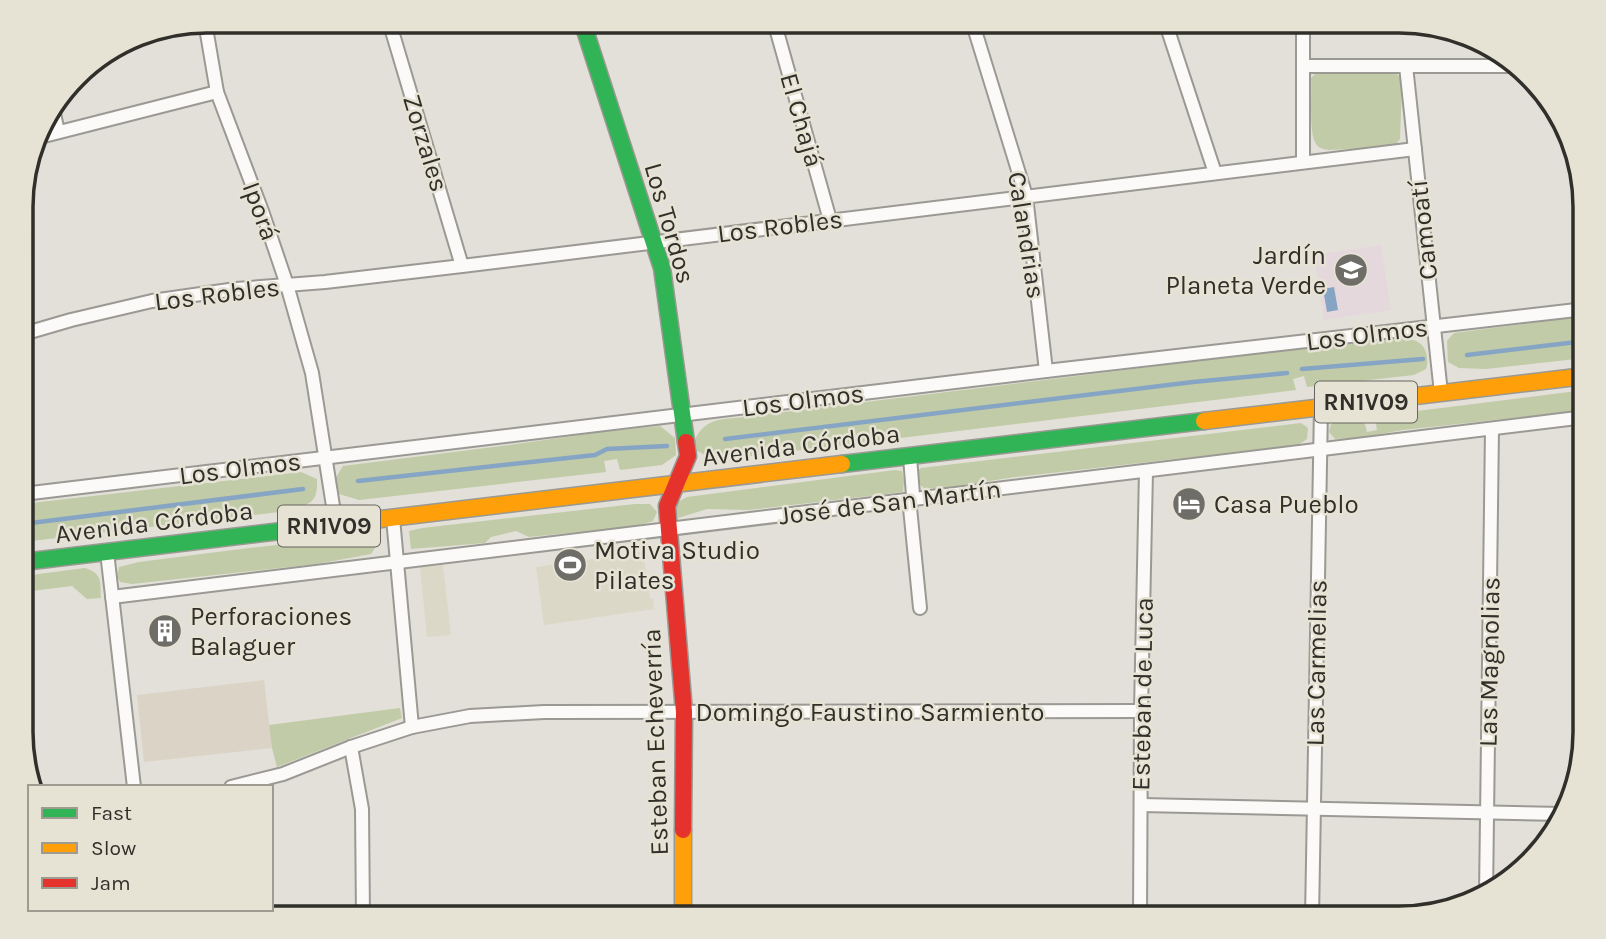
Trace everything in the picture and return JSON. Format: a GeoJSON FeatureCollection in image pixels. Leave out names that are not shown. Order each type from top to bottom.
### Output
{"type":"FeatureCollection","features":[{"type":"Feature","properties":{"kind":"main road","name":"Los Tordos"},"geometry":{"type":"LineString","coordinates":[[586,33],[662,268],[688,456],[676,484]]}},
{"type":"Feature","properties":{"kind":"main road","name":"Avenida Córdoba"},"geometry":{"type":"LineString","coordinates":[[33,561],[1572,378]]}},
{"type":"Feature","properties":{"kind":"main road","name":"Esteban Echeverría"},"geometry":{"type":"LineString","coordinates":[[676,484],[667,506],[684,712],[683,906]]}},
{"type":"Feature","properties":{"kind":"street","name":"Iporá"},"geometry":{"type":"LineString","coordinates":[[207,33],[218,92],[287,285],[312,373],[336,525]]}},
{"type":"Feature","properties":{"kind":"street","name":"Zorzales"},"geometry":{"type":"LineString","coordinates":[[393,33],[462,266]]}},
{"type":"Feature","properties":{"kind":"street","name":"El Chajá"},"geometry":{"type":"LineString","coordinates":[[777,33],[830,220]]}},
{"type":"Feature","properties":{"kind":"street","name":"Calandrias"},"geometry":{"type":"LineString","coordinates":[[976,33],[1026,196],[1046,371]]}},
{"type":"Feature","properties":{"kind":"street"},"geometry":{"type":"LineString","coordinates":[[1169,33],[1215,173]]}},
{"type":"Feature","properties":{"kind":"street"},"geometry":{"type":"LineString","coordinates":[[1303,33],[1303,162]]}},
{"type":"Feature","properties":{"kind":"street"},"geometry":{"type":"LineString","coordinates":[[1303,66],[1500,66]]}},
{"type":"Feature","properties":{"kind":"street","name":"Camoatí"},"geometry":{"type":"LineString","coordinates":[[1406,66],[1441,393]]}},
{"type":"Feature","properties":{"kind":"street"},"geometry":{"type":"LineString","coordinates":[[50,134],[218,92]]}},
{"type":"Feature","properties":{"kind":"street"},"geometry":{"type":"LineString","coordinates":[[56,122],[58,132]]}},
{"type":"Feature","properties":{"kind":"street","name":"Los Robles"},"geometry":{"type":"LineString","coordinates":[[33,331],[152,301],[236,289],[462,266],[1415,149]]}},
{"type":"Feature","properties":{"kind":"street","name":"Los Olmos"},"geometry":{"type":"LineString","coordinates":[[33,493],[1572,310]]}},
{"type":"Feature","properties":{"kind":"street","name":"Las Carmelias"},"geometry":{"type":"LineString","coordinates":[[1312,905],[1321,407]]}},
{"type":"Feature","properties":{"kind":"street","name":"José de San Martín"},"geometry":{"type":"LineString","coordinates":[[112,597],[1572,419]]}},
{"type":"Feature","properties":{"kind":"street","name":"Las Magnolias"},"geometry":{"type":"LineString","coordinates":[[1486,882],[1492,429]]}},
{"type":"Feature","properties":{"kind":"street"},"geometry":{"type":"LineString","coordinates":[[910,457],[914,495],[910,508],[920,608]]}},
{"type":"Feature","properties":{"kind":"street","name":"Esteban de Luca"},"geometry":{"type":"LineString","coordinates":[[1140,905],[1146,471]]}},
{"type":"Feature","properties":{"kind":"street"},"geometry":{"type":"LineString","coordinates":[[393,518],[412,727]]}},
{"type":"Feature","properties":{"kind":"street"},"geometry":{"type":"LineString","coordinates":[[107,552],[134,785]]}},
{"type":"Feature","properties":{"kind":"street","name":"Domingo Faustino Sarmiento"},"geometry":{"type":"LineString","coordinates":[[239,785],[283,774],[412,727],[470,716],[544,712],[1141,711]]}},
{"type":"Feature","properties":{"kind":"street"},"geometry":{"type":"LineString","coordinates":[[351,747],[362,809],[363,906]]}},
{"type":"Feature","properties":{"kind":"street"},"geometry":{"type":"LineString","coordinates":[[1141,805],[1551,814]]}},
{"type":"Feature","properties":{"kind":"shaded area","name":"Jardín Planeta Verde"},"geometry":{"type":"Polygon","coordinates":[[[1381,245],[1391,310],[1324,320],[1314,255],[1381,245]]]}},
{"type":"Feature","properties":{"kind":"shaded area"},"geometry":{"type":"Polygon","coordinates":[[[643,552],[654,609],[544,625],[536,567],[643,552]]]}},
{"type":"Feature","properties":{"kind":"shaded area"},"geometry":{"type":"Polygon","coordinates":[[[443,565],[451,635],[427,637],[420,567],[443,565]]]}},
{"type":"Feature","properties":{"kind":"shaded area"},"geometry":{"type":"Polygon","coordinates":[[[264,680],[272,748],[144,762],[137,695],[264,680]]]}},
{"type":"Feature","properties":{"kind":"green space"},"geometry":{"type":"Polygon","coordinates":[[[1394,72],[1400,77],[1402,85],[1400,139],[1396,144],[1388,147],[1329,150],[1317,146],[1311,121],[1311,78],[1315,74],[1394,72]]]}},
{"type":"Feature","properties":{"kind":"green space"},"geometry":{"type":"Polygon","coordinates":[[[1572,318],[1572,359],[1486,369],[1459,368],[1448,362],[1447,341],[1454,333],[1572,318]]]}},
{"type":"Feature","properties":{"kind":"green space"},"geometry":{"type":"Polygon","coordinates":[[[1400,338],[1421,344],[1427,358],[1426,369],[1414,375],[1307,387],[1304,376],[1293,379],[1296,390],[726,459],[697,451],[695,439],[704,427],[722,419],[1400,338]]]}},
{"type":"Feature","properties":{"kind":"green space"},"geometry":{"type":"Polygon","coordinates":[[[1572,392],[1572,411],[1403,430],[1358,438],[1335,439],[1329,432],[1331,424],[1360,416],[1367,432],[1377,430],[1377,416],[1572,392]]]}},
{"type":"Feature","properties":{"kind":"green space"},"geometry":{"type":"Polygon","coordinates":[[[1301,423],[1308,428],[1307,439],[1298,445],[1015,477],[938,489],[924,488],[918,483],[916,472],[921,468],[1301,423]]]}},
{"type":"Feature","properties":{"kind":"green space"},"geometry":{"type":"Polygon","coordinates":[[[660,426],[675,438],[676,455],[662,465],[620,470],[617,459],[604,461],[606,472],[359,500],[339,494],[335,479],[343,466],[660,426]]]}},
{"type":"Feature","properties":{"kind":"green space"},"geometry":{"type":"Polygon","coordinates":[[[902,471],[903,492],[749,510],[707,509],[678,518],[676,503],[687,497],[902,471]]]}},
{"type":"Feature","properties":{"kind":"green space"},"geometry":{"type":"Polygon","coordinates":[[[301,472],[317,479],[316,494],[311,502],[288,511],[33,541],[33,503],[301,472]]]}},
{"type":"Feature","properties":{"kind":"green space"},"geometry":{"type":"Polygon","coordinates":[[[650,504],[657,512],[653,521],[637,526],[529,537],[516,531],[491,537],[485,543],[411,549],[409,531],[422,528],[650,504]]]}},
{"type":"Feature","properties":{"kind":"green space"},"geometry":{"type":"Polygon","coordinates":[[[358,536],[373,539],[376,546],[371,554],[317,564],[132,584],[120,582],[117,576],[119,567],[139,562],[358,536]]]}},
{"type":"Feature","properties":{"kind":"green space"},"geometry":{"type":"Polygon","coordinates":[[[85,568],[91,570],[98,576],[101,598],[87,599],[72,586],[33,591],[33,575],[85,568]]]}},
{"type":"Feature","properties":{"kind":"green space"},"geometry":{"type":"Polygon","coordinates":[[[400,708],[402,718],[277,767],[269,725],[400,708]]]}},
{"type":"Feature","properties":{"kind":"water"},"geometry":{"type":"Polygon","coordinates":[[[1334,287],[1338,310],[1327,312],[1323,289],[1334,287]]]}},
{"type":"Feature","properties":{"kind":"waterway"},"geometry":{"type":"LineString","coordinates":[[1467,355],[1572,343]]}},
{"type":"Feature","properties":{"kind":"waterway"},"geometry":{"type":"LineString","coordinates":[[1302,369],[1423,359]]}},
{"type":"Feature","properties":{"kind":"waterway"},"geometry":{"type":"LineString","coordinates":[[725,439],[1287,373]]}},
{"type":"Feature","properties":{"kind":"waterway"},"geometry":{"type":"LineString","coordinates":[[358,481],[595,455],[607,449],[667,446]]}},
{"type":"Feature","properties":{"kind":"waterway"},"geometry":{"type":"LineString","coordinates":[[33,523],[303,489]]}},
{"type":"Feature","properties":{"kind":"traffic: fast"},"geometry":{"type":"LineString","coordinates":[[586,33],[662,268],[686,442]]}},
{"type":"Feature","properties":{"kind":"traffic: fast"},"geometry":{"type":"LineString","coordinates":[[842,464],[1204,421]]}},
{"type":"Feature","properties":{"kind":"traffic: fast"},"geometry":{"type":"LineString","coordinates":[[33,561],[356,522]]}},
{"type":"Feature","properties":{"kind":"traffic: slow"},"geometry":{"type":"LineString","coordinates":[[1204,421],[1572,378]]}},
{"type":"Feature","properties":{"kind":"traffic: slow"},"geometry":{"type":"LineString","coordinates":[[356,522],[842,464]]}},
{"type":"Feature","properties":{"kind":"traffic: slow"},"geometry":{"type":"LineString","coordinates":[[683,830],[683,906]]}},
{"type":"Feature","properties":{"kind":"traffic: jam"},"geometry":{"type":"LineString","coordinates":[[683,830],[684,712],[667,506],[688,456],[686,442]]}},
{"type":"Feature","properties":{"kind":"place","name":"Jardín Planeta Verde"},"geometry":{"type":"Point","coordinates":[1351,270]}},
{"type":"Feature","properties":{"kind":"place","name":"Casa Pueblo"},"geometry":{"type":"Point","coordinates":[1189,504]}},
{"type":"Feature","properties":{"kind":"place","name":"Motiva Studio Pilates"},"geometry":{"type":"Point","coordinates":[570,565]}},
{"type":"Feature","properties":{"kind":"place","name":"Perforaciones Balaguer"},"geometry":{"type":"Point","coordinates":[165,631]}}]}
